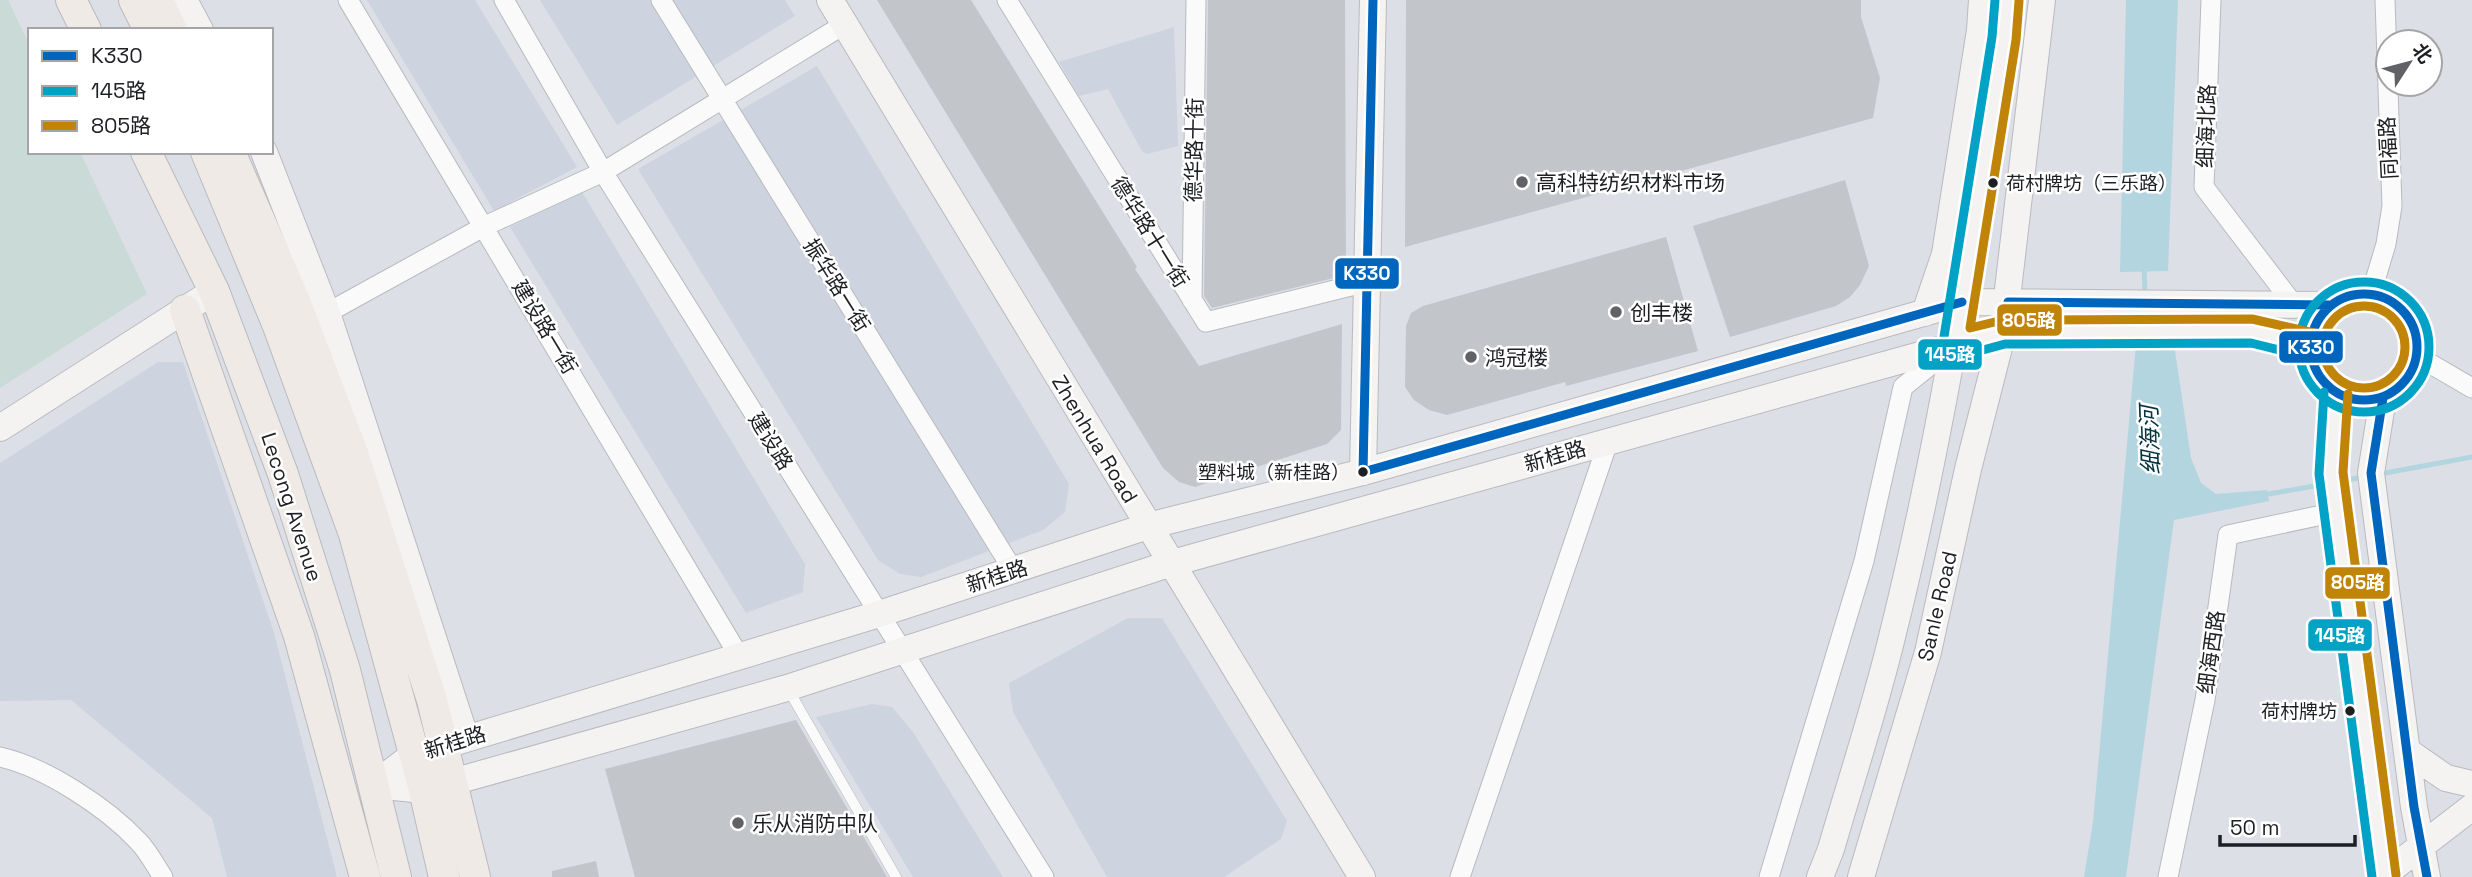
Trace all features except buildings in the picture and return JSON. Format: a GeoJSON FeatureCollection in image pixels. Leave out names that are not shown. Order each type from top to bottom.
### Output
{"type":"FeatureCollection","features":[{"type":"Feature","properties":{"kind":"main road"},"geometry":{"type":"LineString","coordinates":[[71,0],[85,28]]}},
{"type":"Feature","properties":{"kind":"main road"},"geometry":{"type":"LineString","coordinates":[[134,0],[148,28]]}},
{"type":"Feature","properties":{"kind":"main road"},"geometry":{"type":"LineString","coordinates":[[158,0],[171,28]]}},
{"type":"Feature","properties":{"kind":"main road","name":"Lecong Avenue"},"geometry":{"type":"LineString","coordinates":[[147,154],[214,291],[283,474],[345,670],[397,877]]}},
{"type":"Feature","properties":{"kind":"main road"},"geometry":{"type":"LineString","coordinates":[[207,154],[278,326],[354,534],[413,755],[438,786],[475,877]]}},
{"type":"Feature","properties":{"kind":"main road"},"geometry":{"type":"LineString","coordinates":[[231,154],[295,301],[353,453],[432,700],[454,742],[438,786],[444,877]]}},
{"type":"Feature","properties":{"kind":"main road"},"geometry":{"type":"LineString","coordinates":[[185,310],[299,636],[365,877]]}},
{"type":"Feature","properties":{"kind":"street"},"geometry":{"type":"LineString","coordinates":[[184,0],[199,28]]}},
{"type":"Feature","properties":{"kind":"street","name":"建设路一街"},"geometry":{"type":"LineString","coordinates":[[348,0],[739,656]]}},
{"type":"Feature","properties":{"kind":"street","name":"建设路"},"geometry":{"type":"LineString","coordinates":[[504,0],[603,172],[1044,877]]}},
{"type":"Feature","properties":{"kind":"street","name":"振华路一街"},"geometry":{"type":"LineString","coordinates":[[662,0],[1013,570]]}},
{"type":"Feature","properties":{"kind":"street","name":"Zhenhua Road"},"geometry":{"type":"LineString","coordinates":[[830,0],[1169,564],[1362,877]]}},
{"type":"Feature","properties":{"kind":"street","name":"德华路十一街"},"geometry":{"type":"LineString","coordinates":[[1007,0],[1206,322],[1367,282]]}},
{"type":"Feature","properties":{"kind":"street","name":"德华路十街"},"geometry":{"type":"LineString","coordinates":[[1192,300],[1196,0]]}},
{"type":"Feature","properties":{"kind":"street"},"geometry":{"type":"LineString","coordinates":[[1363,472],[1373,0]]}},
{"type":"Feature","properties":{"kind":"street"},"geometry":{"type":"LineString","coordinates":[[1925,313],[1945,254],[1980,30],[1982,0]]}},
{"type":"Feature","properties":{"kind":"street","name":"Sanle Road"},"geometry":{"type":"LineString","coordinates":[[1820,877],[1831,849],[1891,642],[1955,345],[2004,38],[2007,0]]}},
{"type":"Feature","properties":{"kind":"street","name":"Sanle Road"},"geometry":{"type":"LineString","coordinates":[[1861,877],[1928,652],[1968,469],[2003,332],[2042,0]]}},
{"type":"Feature","properties":{"kind":"street","name":"细海北路"},"geometry":{"type":"LineString","coordinates":[[2211,0],[2204,187],[2294,305]]}},
{"type":"Feature","properties":{"kind":"street","name":"同福路"},"geometry":{"type":"LineString","coordinates":[[2371,294],[2386,244],[2392,206],[2385,0]]}},
{"type":"Feature","properties":{"kind":"street"},"geometry":{"type":"LineString","coordinates":[[327,313],[485,226],[603,172],[845,24]]}},
{"type":"Feature","properties":{"kind":"street"},"geometry":{"type":"LineString","coordinates":[[265,154],[327,313],[454,742]]}},
{"type":"Feature","properties":{"kind":"street"},"geometry":{"type":"LineString","coordinates":[[0,428],[214,291]]}},
{"type":"Feature","properties":{"kind":"street"},"geometry":{"type":"LineString","coordinates":[[2371,294],[2388,299],[2407,316],[2417,339],[2417,356],[2411,374],[2399,388],[2383,398],[2359,400],[2336,393],[2322,380],[2313,364],[2311,345],[2320,316],[2331,305],[2350,296],[2371,294]]}},
{"type":"Feature","properties":{"kind":"street","name":"新桂路"},"geometry":{"type":"LineString","coordinates":[[374,785],[413,755],[878,614],[1148,526],[1363,472],[1962,302],[2331,305]]}},
{"type":"Feature","properties":{"kind":"street","name":"新桂路"},"geometry":{"type":"LineString","coordinates":[[374,785],[438,786],[787,688],[1169,564],[2003,332],[2252,331],[2311,345]]}},
{"type":"Feature","properties":{"kind":"street"},"geometry":{"type":"LineString","coordinates":[[1769,877],[1864,561],[1903,387],[1955,345]]}},
{"type":"Feature","properties":{"kind":"street"},"geometry":{"type":"LineString","coordinates":[[2417,356],[2472,387]]}},
{"type":"Feature","properties":{"kind":"street"},"geometry":{"type":"LineString","coordinates":[[2336,393],[2331,472],[2383,876]]}},
{"type":"Feature","properties":{"kind":"street"},"geometry":{"type":"LineString","coordinates":[[2383,398],[2371,473],[2407,751],[2427,877]]}},
{"type":"Feature","properties":{"kind":"street"},"geometry":{"type":"LineString","coordinates":[[1460,877],[1608,442]]}},
{"type":"Feature","properties":{"kind":"street","name":"细海西路"},"geometry":{"type":"LineString","coordinates":[[2168,877],[2204,700],[2228,535],[2336,512]]}},
{"type":"Feature","properties":{"kind":"street"},"geometry":{"type":"LineString","coordinates":[[2407,751],[2446,778],[2472,784]]}},
{"type":"Feature","properties":{"kind":"street"},"geometry":{"type":"LineString","coordinates":[[0,757],[22,762],[83,797],[138,842],[163,877]]}},
{"type":"Feature","properties":{"kind":"street"},"geometry":{"type":"LineString","coordinates":[[2383,876],[2420,844],[2472,807]]}},
{"type":"Feature","properties":{"kind":"lane"},"geometry":{"type":"LineString","coordinates":[[787,688],[896,877]]}},
{"type":"Feature","properties":{"kind":"shaded area"},"geometry":{"type":"Polygon","coordinates":[[[0,0],[8,0],[28,42],[28,154],[81,154],[147,294],[0,388],[0,0]]]}},
{"type":"Feature","properties":{"kind":"shaded area"},"geometry":{"type":"Polygon","coordinates":[[[367,0],[475,0],[577,167],[494,211],[367,0]]]}},
{"type":"Feature","properties":{"kind":"shaded area"},"geometry":{"type":"Polygon","coordinates":[[[540,0],[785,0],[795,16],[617,125],[540,0]]]}},
{"type":"Feature","properties":{"kind":"shaded area"},"geometry":{"type":"Polygon","coordinates":[[[1174,27],[1178,146],[1147,154],[1142,151],[1108,89],[1079,96],[1059,62],[1174,27]]]}},
{"type":"Feature","properties":{"kind":"shaded area"},"geometry":{"type":"Polygon","coordinates":[[[817,66],[1069,484],[1065,512],[1043,530],[921,577],[900,574],[878,560],[638,169],[817,66]]]}},
{"type":"Feature","properties":{"kind":"shaded area"},"geometry":{"type":"Polygon","coordinates":[[[582,192],[805,564],[803,592],[746,613],[510,227],[582,192]]]}},
{"type":"Feature","properties":{"kind":"shaded area"},"geometry":{"type":"Polygon","coordinates":[[[158,362],[183,362],[274,633],[337,877],[227,877],[212,818],[71,700],[0,701],[0,463],[158,362]]]}},
{"type":"Feature","properties":{"kind":"shaded area"},"geometry":{"type":"Polygon","coordinates":[[[1128,618],[1162,618],[1287,821],[1281,839],[1224,877],[1107,877],[1013,712],[1009,683],[1128,618]]]}},
{"type":"Feature","properties":{"kind":"shaded area"},"geometry":{"type":"Polygon","coordinates":[[[872,704],[892,707],[913,732],[1003,877],[913,877],[816,717],[872,704]]]}},
{"type":"Feature","properties":{"kind":"water"},"geometry":{"type":"Polygon","coordinates":[[[2126,0],[2178,0],[2168,271],[2120,272],[2126,0]]]}},
{"type":"Feature","properties":{"kind":"water"},"geometry":{"type":"Polygon","coordinates":[[[2136,344],[2174,344],[2191,458],[2201,483],[2216,494],[2267,490],[2269,501],[2174,520],[2126,877],[2084,877],[2093,822],[2136,344]]]}},
{"type":"Feature","properties":{"kind":"waterway","name":"细海河"},"geometry":{"type":"LineString","coordinates":[[2144,266],[2145,294]]}},
{"type":"Feature","properties":{"kind":"waterway"},"geometry":{"type":"LineString","coordinates":[[2380,474],[2472,457]]}},
{"type":"Feature","properties":{"kind":"waterway"},"geometry":{"type":"LineString","coordinates":[[2339,481],[2364,477]]}},
{"type":"Feature","properties":{"kind":"waterway"},"geometry":{"type":"LineString","coordinates":[[2263,495],[2326,484]]}},
{"type":"Feature","properties":{"kind":"transit line","name":"K330"},"geometry":{"type":"LineString","coordinates":[[1373,0],[1363,472],[1962,302]]}},
{"type":"Feature","properties":{"kind":"transit line","name":"145路"},"geometry":{"type":"LineString","coordinates":[[1995,0],[1992,37],[1943,343],[1946,353],[1957,357],[2005,344],[2251,343],[2308,357]]}},
{"type":"Feature","properties":{"kind":"transit line","name":"805路"},"geometry":{"type":"LineString","coordinates":[[2019,1],[2016,40],[1970,328],[2003,320],[2252,319],[2314,333]]}},
{"type":"Feature","properties":{"kind":"transit line","name":"145路"},"geometry":{"type":"LineString","coordinates":[[2364,282],[2389,287],[2410,301],[2424,322],[2429,347],[2424,372],[2410,393],[2389,407],[2364,412],[2339,407],[2318,393],[2304,372],[2299,347],[2304,322],[2318,301],[2339,287],[2364,282]]}},
{"type":"Feature","properties":{"kind":"transit line","name":"K330"},"geometry":{"type":"LineString","coordinates":[[2364,294],[2384,298],[2402,309],[2413,327],[2417,347],[2413,367],[2402,385],[2384,396],[2364,400],[2344,396],[2326,385],[2315,367],[2311,347],[2315,327],[2326,309],[2344,298],[2364,294]]}},
{"type":"Feature","properties":{"kind":"transit line","name":"K330"},"geometry":{"type":"LineString","coordinates":[[2008,302],[2331,305]]}},
{"type":"Feature","properties":{"kind":"transit line","name":"805路"},"geometry":{"type":"LineString","coordinates":[[2364,306],[2380,309],[2393,318],[2402,331],[2405,347],[2402,363],[2393,376],[2380,385],[2364,388],[2348,385],[2335,376],[2326,363],[2323,347],[2326,331],[2335,318],[2348,309],[2364,306]]}},
{"type":"Feature","properties":{"kind":"transit line","name":"145路"},"geometry":{"type":"LineString","coordinates":[[2324,392],[2319,474],[2372,877]]}},
{"type":"Feature","properties":{"kind":"transit line","name":"805路"},"geometry":{"type":"LineString","coordinates":[[2348,394],[2343,472],[2396,875]]}},
{"type":"Feature","properties":{"kind":"transit line","name":"K330"},"geometry":{"type":"LineString","coordinates":[[2383,398],[2371,473],[2414,807],[2427,877]]}},
{"type":"Feature","properties":{"kind":"place","name":"高科特纺织材料市场"},"geometry":{"type":"Point","coordinates":[1522,182]}},
{"type":"Feature","properties":{"kind":"place","name":"荷村牌坊（三乐路）"},"geometry":{"type":"Point","coordinates":[1993,183]}},
{"type":"Feature","properties":{"kind":"place","name":"创丰楼"},"geometry":{"type":"Point","coordinates":[1616,312]}},
{"type":"Feature","properties":{"kind":"place","name":"鸿冠楼"},"geometry":{"type":"Point","coordinates":[1471,357]}},
{"type":"Feature","properties":{"kind":"place","name":"塑料城（新桂路）"},"geometry":{"type":"Point","coordinates":[1363,472]}},
{"type":"Feature","properties":{"kind":"place","name":"荷村牌坊"},"geometry":{"type":"Point","coordinates":[2350,711]}},
{"type":"Feature","properties":{"kind":"place","name":"乐从消防中队"},"geometry":{"type":"Point","coordinates":[738,823]}}]}
